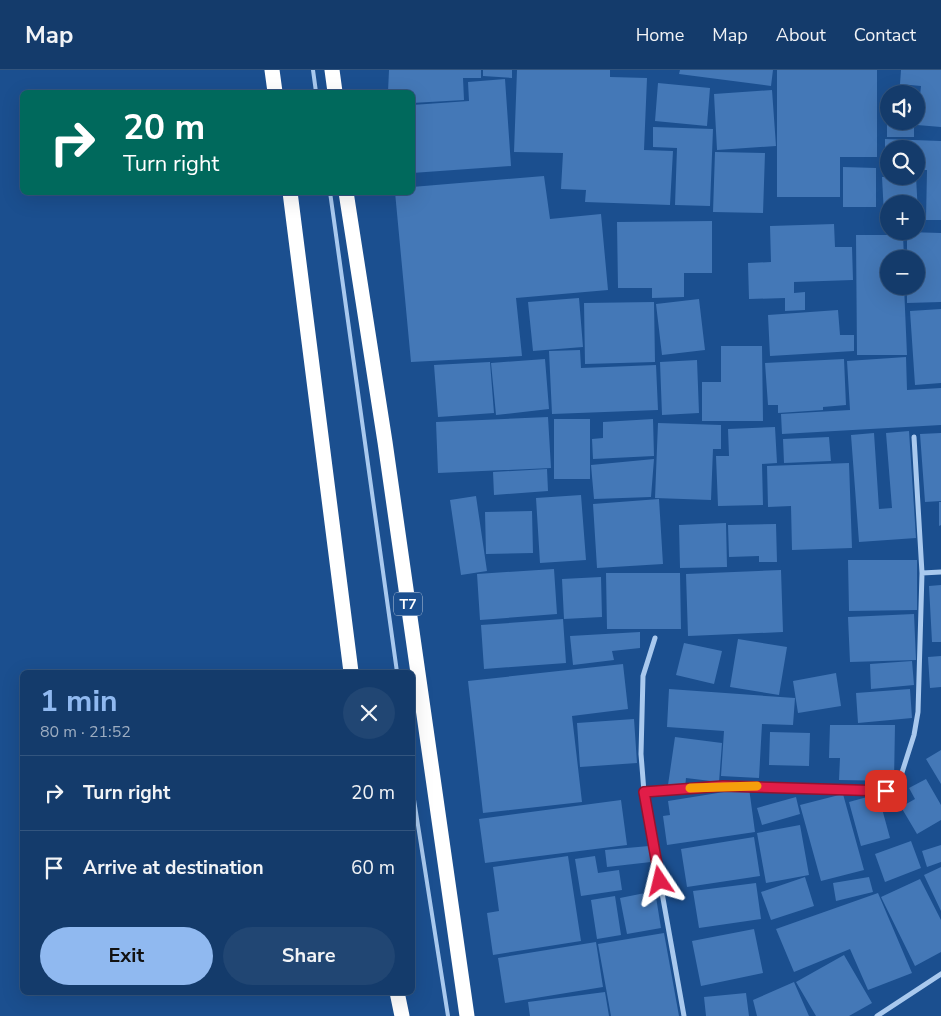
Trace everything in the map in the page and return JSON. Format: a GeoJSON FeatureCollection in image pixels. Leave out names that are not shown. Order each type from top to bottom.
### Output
{"type":"FeatureCollection","features":[{"type":"Feature","properties":{"kind":"highway"},"geometry":{"type":"LineString","coordinates":[[272,70],[275,90]]}},
{"type":"Feature","properties":{"kind":"highway"},"geometry":{"type":"LineString","coordinates":[[332,70],[335,90]]}},
{"type":"Feature","properties":{"kind":"highway"},"geometry":{"type":"LineString","coordinates":[[290,195],[351,670]]}},
{"type":"Feature","properties":{"kind":"highway","name":"T7"},"geometry":{"type":"LineString","coordinates":[[346,195],[386,442],[467,1016]]}},
{"type":"Feature","properties":{"kind":"highway"},"geometry":{"type":"LineString","coordinates":[[398,995],[402,1016]]}},
{"type":"Feature","properties":{"kind":"street"},"geometry":{"type":"LineString","coordinates":[[644,792],[723,786],[886,791],[898,785],[914,735],[918,712],[922,573],[914,437]]}},
{"type":"Feature","properties":{"kind":"street"},"geometry":{"type":"LineString","coordinates":[[922,573],[941,572]]}},
{"type":"Feature","properties":{"kind":"street"},"geometry":{"type":"LineString","coordinates":[[655,638],[643,676],[641,754],[644,792],[684,1016]]}},
{"type":"Feature","properties":{"kind":"street"},"geometry":{"type":"LineString","coordinates":[[877,1016],[941,974]]}},
{"type":"Feature","properties":{"kind":"lane"},"geometry":{"type":"LineString","coordinates":[[313,70],[316,90]]}},
{"type":"Feature","properties":{"kind":"lane"},"geometry":{"type":"LineString","coordinates":[[330,195],[397,670]]}},
{"type":"Feature","properties":{"kind":"lane"},"geometry":{"type":"LineString","coordinates":[[415,806],[448,1016]]}},
{"type":"Feature","properties":{"kind":"building"},"geometry":{"type":"Polygon","coordinates":[[[389,70],[481,70],[481,78],[463,78],[464,100],[415,103],[415,90],[388,90],[389,70]]]}},
{"type":"Feature","properties":{"kind":"building"},"geometry":{"type":"Polygon","coordinates":[[[483,70],[512,70],[512,78],[483,76],[483,70]]]}},
{"type":"Feature","properties":{"kind":"building"},"geometry":{"type":"Polygon","coordinates":[[[517,70],[610,70],[610,77],[647,78],[644,150],[673,151],[670,205],[585,202],[586,190],[561,189],[563,153],[514,152],[517,70]]]}},
{"type":"Feature","properties":{"kind":"building"},"geometry":{"type":"Polygon","coordinates":[[[680,70],[773,70],[771,86],[679,74],[680,70]]]}},
{"type":"Feature","properties":{"kind":"building"},"geometry":{"type":"Polygon","coordinates":[[[777,70],[877,70],[877,157],[840,157],[840,197],[777,197],[777,70]]]}},
{"type":"Feature","properties":{"kind":"building"},"geometry":{"type":"Polygon","coordinates":[[[901,70],[941,70],[941,127],[925,126],[925,85],[900,84],[901,70]]]}},
{"type":"Feature","properties":{"kind":"building"},"geometry":{"type":"Polygon","coordinates":[[[505,79],[511,166],[415,173],[415,105],[469,101],[468,82],[505,79]]]}},
{"type":"Feature","properties":{"kind":"building"},"geometry":{"type":"Polygon","coordinates":[[[658,83],[710,88],[707,126],[655,121],[658,83]]]}},
{"type":"Feature","properties":{"kind":"building"},"geometry":{"type":"Polygon","coordinates":[[[772,90],[776,146],[717,150],[714,94],[772,90]]]}},
{"type":"Feature","properties":{"kind":"building"},"geometry":{"type":"Polygon","coordinates":[[[653,127],[713,129],[710,206],[675,205],[677,148],[653,147],[653,127]]]}},
{"type":"Feature","properties":{"kind":"building"},"geometry":{"type":"Polygon","coordinates":[[[887,130],[914,130],[914,137],[887,137],[887,130]]]}},
{"type":"Feature","properties":{"kind":"building"},"geometry":{"type":"Polygon","coordinates":[[[925,140],[941,141],[941,220],[926,220],[927,170],[925,170],[925,140]]]}},
{"type":"Feature","properties":{"kind":"building"},"geometry":{"type":"Polygon","coordinates":[[[715,152],[765,153],[763,213],[713,212],[715,152]]]}},
{"type":"Feature","properties":{"kind":"building"},"geometry":{"type":"Polygon","coordinates":[[[843,167],[876,168],[876,207],[843,207],[843,167]]]}},
{"type":"Feature","properties":{"kind":"building"},"geometry":{"type":"Polygon","coordinates":[[[544,176],[550,219],[601,214],[608,290],[516,298],[522,356],[411,362],[395,195],[415,195],[415,187],[544,176]]]}},
{"type":"Feature","properties":{"kind":"building"},"geometry":{"type":"Polygon","coordinates":[[[882,185],[916,185],[917,195],[883,195],[882,185]]]}},
{"type":"Feature","properties":{"kind":"building"},"geometry":{"type":"Polygon","coordinates":[[[712,221],[712,273],[684,273],[684,297],[652,298],[652,288],[618,288],[617,222],[712,221]]]}},
{"type":"Feature","properties":{"kind":"building"},"geometry":{"type":"Polygon","coordinates":[[[834,224],[835,247],[852,247],[853,280],[794,282],[794,293],[805,292],[805,310],[785,311],[785,298],[749,299],[748,263],[771,262],[770,226],[834,224]]]}},
{"type":"Feature","properties":{"kind":"building"},"geometry":{"type":"Polygon","coordinates":[[[925,233],[941,233],[941,302],[907,303],[907,295],[925,295],[925,250],[907,250],[907,240],[925,240],[925,233]]]}},
{"type":"Feature","properties":{"kind":"building"},"geometry":{"type":"Polygon","coordinates":[[[856,235],[880,235],[880,240],[903,240],[904,250],[880,250],[880,295],[904,295],[907,355],[857,355],[856,235]]]}},
{"type":"Feature","properties":{"kind":"building"},"geometry":{"type":"Polygon","coordinates":[[[579,298],[583,347],[533,351],[528,302],[579,298]]]}},
{"type":"Feature","properties":{"kind":"building"},"geometry":{"type":"Polygon","coordinates":[[[699,299],[705,350],[662,355],[656,304],[699,299]]]}},
{"type":"Feature","properties":{"kind":"building"},"geometry":{"type":"Polygon","coordinates":[[[654,302],[655,362],[585,364],[584,303],[654,302]]]}},
{"type":"Feature","properties":{"kind":"building"},"geometry":{"type":"Polygon","coordinates":[[[941,309],[941,383],[915,385],[910,311],[941,309]]]}},
{"type":"Feature","properties":{"kind":"building"},"geometry":{"type":"Polygon","coordinates":[[[838,310],[840,335],[854,335],[854,351],[770,356],[768,315],[838,310]]]}},
{"type":"Feature","properties":{"kind":"building"},"geometry":{"type":"Polygon","coordinates":[[[721,346],[762,346],[763,421],[702,421],[702,382],[721,382],[721,346]]]}},
{"type":"Feature","properties":{"kind":"building"},"geometry":{"type":"Polygon","coordinates":[[[580,350],[581,368],[656,365],[658,410],[552,414],[549,351],[580,350]]]}},
{"type":"Feature","properties":{"kind":"building"},"geometry":{"type":"Polygon","coordinates":[[[906,357],[907,390],[941,388],[941,425],[782,434],[781,414],[850,410],[847,361],[906,357]]]}},
{"type":"Feature","properties":{"kind":"building"},"geometry":{"type":"Polygon","coordinates":[[[545,359],[549,409],[496,415],[491,363],[545,359]]]}},
{"type":"Feature","properties":{"kind":"building"},"geometry":{"type":"Polygon","coordinates":[[[844,359],[846,405],[823,407],[823,410],[778,413],[778,405],[768,405],[765,363],[844,359]]]}},
{"type":"Feature","properties":{"kind":"building"},"geometry":{"type":"Polygon","coordinates":[[[697,360],[699,413],[662,415],[660,362],[697,360]]]}},
{"type":"Feature","properties":{"kind":"building"},"geometry":{"type":"Polygon","coordinates":[[[490,362],[494,413],[438,417],[434,365],[490,362]]]}},
{"type":"Feature","properties":{"kind":"building"},"geometry":{"type":"Polygon","coordinates":[[[548,417],[551,468],[438,473],[436,422],[548,417]]]}},
{"type":"Feature","properties":{"kind":"building"},"geometry":{"type":"Polygon","coordinates":[[[554,419],[590,419],[590,479],[554,479],[554,419]]]}},
{"type":"Feature","properties":{"kind":"building"},"geometry":{"type":"Polygon","coordinates":[[[653,419],[654,456],[593,459],[592,439],[603,438],[603,422],[653,419]]]}},
{"type":"Feature","properties":{"kind":"building"},"geometry":{"type":"Polygon","coordinates":[[[658,423],[721,425],[721,449],[713,449],[711,500],[655,498],[658,423]]]}},
{"type":"Feature","properties":{"kind":"building"},"geometry":{"type":"Polygon","coordinates":[[[775,427],[777,463],[762,464],[763,505],[718,506],[716,456],[729,456],[728,429],[775,427]]]}},
{"type":"Feature","properties":{"kind":"building"},"geometry":{"type":"Polygon","coordinates":[[[909,431],[916,538],[859,542],[851,435],[874,433],[879,509],[892,508],[886,433],[909,431]]]}},
{"type":"Feature","properties":{"kind":"building"},"geometry":{"type":"Polygon","coordinates":[[[941,433],[941,501],[925,502],[920,434],[941,433]]]}},
{"type":"Feature","properties":{"kind":"building"},"geometry":{"type":"Polygon","coordinates":[[[829,437],[831,461],[784,463],[783,439],[829,437]]]}},
{"type":"Feature","properties":{"kind":"building"},"geometry":{"type":"Polygon","coordinates":[[[654,459],[651,497],[594,499],[591,465],[654,459]]]}},
{"type":"Feature","properties":{"kind":"building"},"geometry":{"type":"Polygon","coordinates":[[[849,463],[852,548],[792,550],[791,506],[768,507],[767,466],[849,463]]]}},
{"type":"Feature","properties":{"kind":"building"},"geometry":{"type":"Polygon","coordinates":[[[547,469],[548,491],[494,495],[493,472],[547,469]]]}},
{"type":"Feature","properties":{"kind":"building"},"geometry":{"type":"Polygon","coordinates":[[[581,495],[586,560],[540,563],[536,498],[581,495]]]}},
{"type":"Feature","properties":{"kind":"building"},"geometry":{"type":"Polygon","coordinates":[[[476,496],[487,571],[461,575],[450,500],[476,496]]]}},
{"type":"Feature","properties":{"kind":"building"},"geometry":{"type":"Polygon","coordinates":[[[659,499],[663,564],[597,568],[593,504],[659,499]]]}},
{"type":"Feature","properties":{"kind":"building"},"geometry":{"type":"Polygon","coordinates":[[[939,502],[941,502],[941,525],[939,526],[939,502]]]}},
{"type":"Feature","properties":{"kind":"building"},"geometry":{"type":"Polygon","coordinates":[[[532,511],[533,553],[486,554],[485,512],[532,511]]]}},
{"type":"Feature","properties":{"kind":"building"},"geometry":{"type":"Polygon","coordinates":[[[726,523],[727,567],[680,568],[679,525],[726,523]]]}},
{"type":"Feature","properties":{"kind":"building"},"geometry":{"type":"Polygon","coordinates":[[[776,524],[777,562],[759,562],[759,556],[729,557],[728,525],[776,524]]]}},
{"type":"Feature","properties":{"kind":"building"},"geometry":{"type":"Polygon","coordinates":[[[848,560],[917,560],[917,610],[849,611],[848,560]]]}},
{"type":"Feature","properties":{"kind":"building"},"geometry":{"type":"Polygon","coordinates":[[[554,569],[557,614],[480,620],[477,574],[554,569]]]}},
{"type":"Feature","properties":{"kind":"building"},"geometry":{"type":"Polygon","coordinates":[[[781,570],[783,632],[688,636],[686,574],[781,570]]]}},
{"type":"Feature","properties":{"kind":"building"},"geometry":{"type":"Polygon","coordinates":[[[606,573],[680,573],[681,629],[607,629],[606,573]]]}},
{"type":"Feature","properties":{"kind":"building"},"geometry":{"type":"Polygon","coordinates":[[[601,577],[602,617],[564,619],[562,579],[601,577]]]}},
{"type":"Feature","properties":{"kind":"building"},"geometry":{"type":"Polygon","coordinates":[[[941,585],[941,642],[932,642],[929,586],[941,585]]]}},
{"type":"Feature","properties":{"kind":"building"},"geometry":{"type":"Polygon","coordinates":[[[914,614],[916,660],[850,662],[848,617],[914,614]]]}},
{"type":"Feature","properties":{"kind":"building"},"geometry":{"type":"Polygon","coordinates":[[[563,619],[566,663],[484,669],[481,625],[563,619]]]}},
{"type":"Feature","properties":{"kind":"building"},"geometry":{"type":"Polygon","coordinates":[[[640,632],[640,648],[612,651],[614,660],[573,665],[570,636],[640,632]]]}},
{"type":"Feature","properties":{"kind":"building"},"geometry":{"type":"Polygon","coordinates":[[[738,639],[787,647],[779,695],[730,687],[738,639]]]}},
{"type":"Feature","properties":{"kind":"building"},"geometry":{"type":"Polygon","coordinates":[[[684,643],[722,651],[714,684],[676,675],[684,643]]]}},
{"type":"Feature","properties":{"kind":"building"},"geometry":{"type":"Polygon","coordinates":[[[941,656],[941,687],[930,688],[928,657],[941,656]]]}},
{"type":"Feature","properties":{"kind":"building"},"geometry":{"type":"Polygon","coordinates":[[[912,661],[914,685],[871,689],[870,664],[912,661]]]}},
{"type":"Feature","properties":{"kind":"building"},"geometry":{"type":"Polygon","coordinates":[[[623,664],[628,709],[572,716],[582,802],[483,813],[468,681],[623,664]]]}},
{"type":"Feature","properties":{"kind":"building"},"geometry":{"type":"Polygon","coordinates":[[[836,673],[841,706],[798,713],[793,681],[836,673]]]}},
{"type":"Feature","properties":{"kind":"building"},"geometry":{"type":"Polygon","coordinates":[[[669,689],[795,698],[793,725],[762,724],[759,778],[721,776],[724,731],[667,727],[669,689]]]}},
{"type":"Feature","properties":{"kind":"building"},"geometry":{"type":"Polygon","coordinates":[[[910,689],[912,718],[858,723],[856,693],[910,689]]]}},
{"type":"Feature","properties":{"kind":"building"},"geometry":{"type":"Polygon","coordinates":[[[634,719],[637,763],[580,767],[577,723],[634,719]]]}},
{"type":"Feature","properties":{"kind":"building"},"geometry":{"type":"Polygon","coordinates":[[[830,725],[895,725],[894,781],[839,780],[840,758],[829,758],[830,725]]]}},
{"type":"Feature","properties":{"kind":"building"},"geometry":{"type":"Polygon","coordinates":[[[770,732],[810,733],[809,766],[769,765],[770,732]]]}},
{"type":"Feature","properties":{"kind":"building"},"geometry":{"type":"Polygon","coordinates":[[[675,737],[722,743],[719,782],[686,778],[685,788],[668,785],[675,737]]]}},
{"type":"Feature","properties":{"kind":"building"},"geometry":{"type":"Polygon","coordinates":[[[941,750],[941,784],[926,759],[941,750]]]}},
{"type":"Feature","properties":{"kind":"building"},"geometry":{"type":"Polygon","coordinates":[[[926,779],[941,805],[941,820],[917,834],[901,807],[915,799],[909,788],[926,779]]]}},
{"type":"Feature","properties":{"kind":"building"},"geometry":{"type":"Polygon","coordinates":[[[749,788],[755,832],[667,845],[663,816],[670,815],[668,801],[749,788]]]}},
{"type":"Feature","properties":{"kind":"building"},"geometry":{"type":"Polygon","coordinates":[[[843,794],[864,870],[821,881],[800,805],[843,794]]]}},
{"type":"Feature","properties":{"kind":"building"},"geometry":{"type":"Polygon","coordinates":[[[878,794],[890,838],[861,846],[849,802],[878,794]]]}},
{"type":"Feature","properties":{"kind":"building"},"geometry":{"type":"Polygon","coordinates":[[[796,797],[800,814],[762,825],[757,808],[796,797]]]}},
{"type":"Feature","properties":{"kind":"building"},"geometry":{"type":"Polygon","coordinates":[[[621,800],[627,845],[485,863],[479,819],[621,800]]]}},
{"type":"Feature","properties":{"kind":"building"},"geometry":{"type":"Polygon","coordinates":[[[800,825],[809,875],[766,883],[757,833],[800,825]]]}},
{"type":"Feature","properties":{"kind":"building"},"geometry":{"type":"Polygon","coordinates":[[[754,837],[760,876],[687,887],[681,849],[754,837]]]}},
{"type":"Feature","properties":{"kind":"building"},"geometry":{"type":"Polygon","coordinates":[[[911,841],[921,868],[885,882],[875,854],[911,841]]]}},
{"type":"Feature","properties":{"kind":"building"},"geometry":{"type":"Polygon","coordinates":[[[941,845],[941,862],[927,867],[922,851],[941,845]]]}},
{"type":"Feature","properties":{"kind":"building"},"geometry":{"type":"Polygon","coordinates":[[[649,846],[651,862],[607,867],[605,850],[649,846]]]}},
{"type":"Feature","properties":{"kind":"building"},"geometry":{"type":"Polygon","coordinates":[[[568,856],[581,941],[493,955],[487,913],[499,911],[493,867],[568,856]]]}},
{"type":"Feature","properties":{"kind":"building"},"geometry":{"type":"Polygon","coordinates":[[[595,856],[598,873],[619,870],[622,890],[581,896],[575,859],[595,856]]]}},
{"type":"Feature","properties":{"kind":"building"},"geometry":{"type":"Polygon","coordinates":[[[941,867],[941,911],[924,875],[941,867]]]}},
{"type":"Feature","properties":{"kind":"building"},"geometry":{"type":"Polygon","coordinates":[[[805,877],[814,906],[771,920],[761,892],[805,877]]]}},
{"type":"Feature","properties":{"kind":"building"},"geometry":{"type":"Polygon","coordinates":[[[869,877],[873,892],[836,901],[833,883],[869,877]]]}},
{"type":"Feature","properties":{"kind":"building"},"geometry":{"type":"Polygon","coordinates":[[[920,879],[941,920],[941,952],[915,966],[881,897],[920,879]]]}},
{"type":"Feature","properties":{"kind":"building"},"geometry":{"type":"Polygon","coordinates":[[[756,883],[761,919],[699,928],[693,891],[756,883]]]}},
{"type":"Feature","properties":{"kind":"building"},"geometry":{"type":"Polygon","coordinates":[[[655,891],[661,928],[627,934],[620,898],[655,891]]]}},
{"type":"Feature","properties":{"kind":"building"},"geometry":{"type":"Polygon","coordinates":[[[878,893],[912,973],[868,990],[850,949],[794,972],[776,929],[878,893]]]}},
{"type":"Feature","properties":{"kind":"building"},"geometry":{"type":"Polygon","coordinates":[[[615,896],[621,935],[597,939],[591,900],[615,896]]]}},
{"type":"Feature","properties":{"kind":"building"},"geometry":{"type":"Polygon","coordinates":[[[754,929],[763,973],[701,986],[692,941],[754,929]]]}},
{"type":"Feature","properties":{"kind":"building"},"geometry":{"type":"Polygon","coordinates":[[[664,933],[679,1016],[611,1016],[598,944],[664,933]]]}},
{"type":"Feature","properties":{"kind":"building"},"geometry":{"type":"Polygon","coordinates":[[[596,942],[603,987],[505,1003],[498,958],[596,942]]]}},
{"type":"Feature","properties":{"kind":"building"},"geometry":{"type":"Polygon","coordinates":[[[844,955],[872,1003],[849,1016],[816,1016],[796,982],[844,955]]]}},
{"type":"Feature","properties":{"kind":"building"},"geometry":{"type":"Polygon","coordinates":[[[794,982],[809,1016],[757,1016],[753,1000],[794,982]]]}},
{"type":"Feature","properties":{"kind":"building"},"geometry":{"type":"Polygon","coordinates":[[[605,992],[609,1016],[530,1016],[528,1002],[605,992]]]}},
{"type":"Feature","properties":{"kind":"building"},"geometry":{"type":"Polygon","coordinates":[[[746,993],[749,1016],[706,1016],[704,997],[746,993]]]}},
{"type":"Feature","properties":{"kind":"slow traffic"},"geometry":{"type":"LineString","coordinates":[[690,788],[757,786]]}},
{"type":"Feature","properties":{"kind":"route"},"geometry":{"type":"LineString","coordinates":[[660,881],[644,792],[723,786],[886,791]]}}]}
